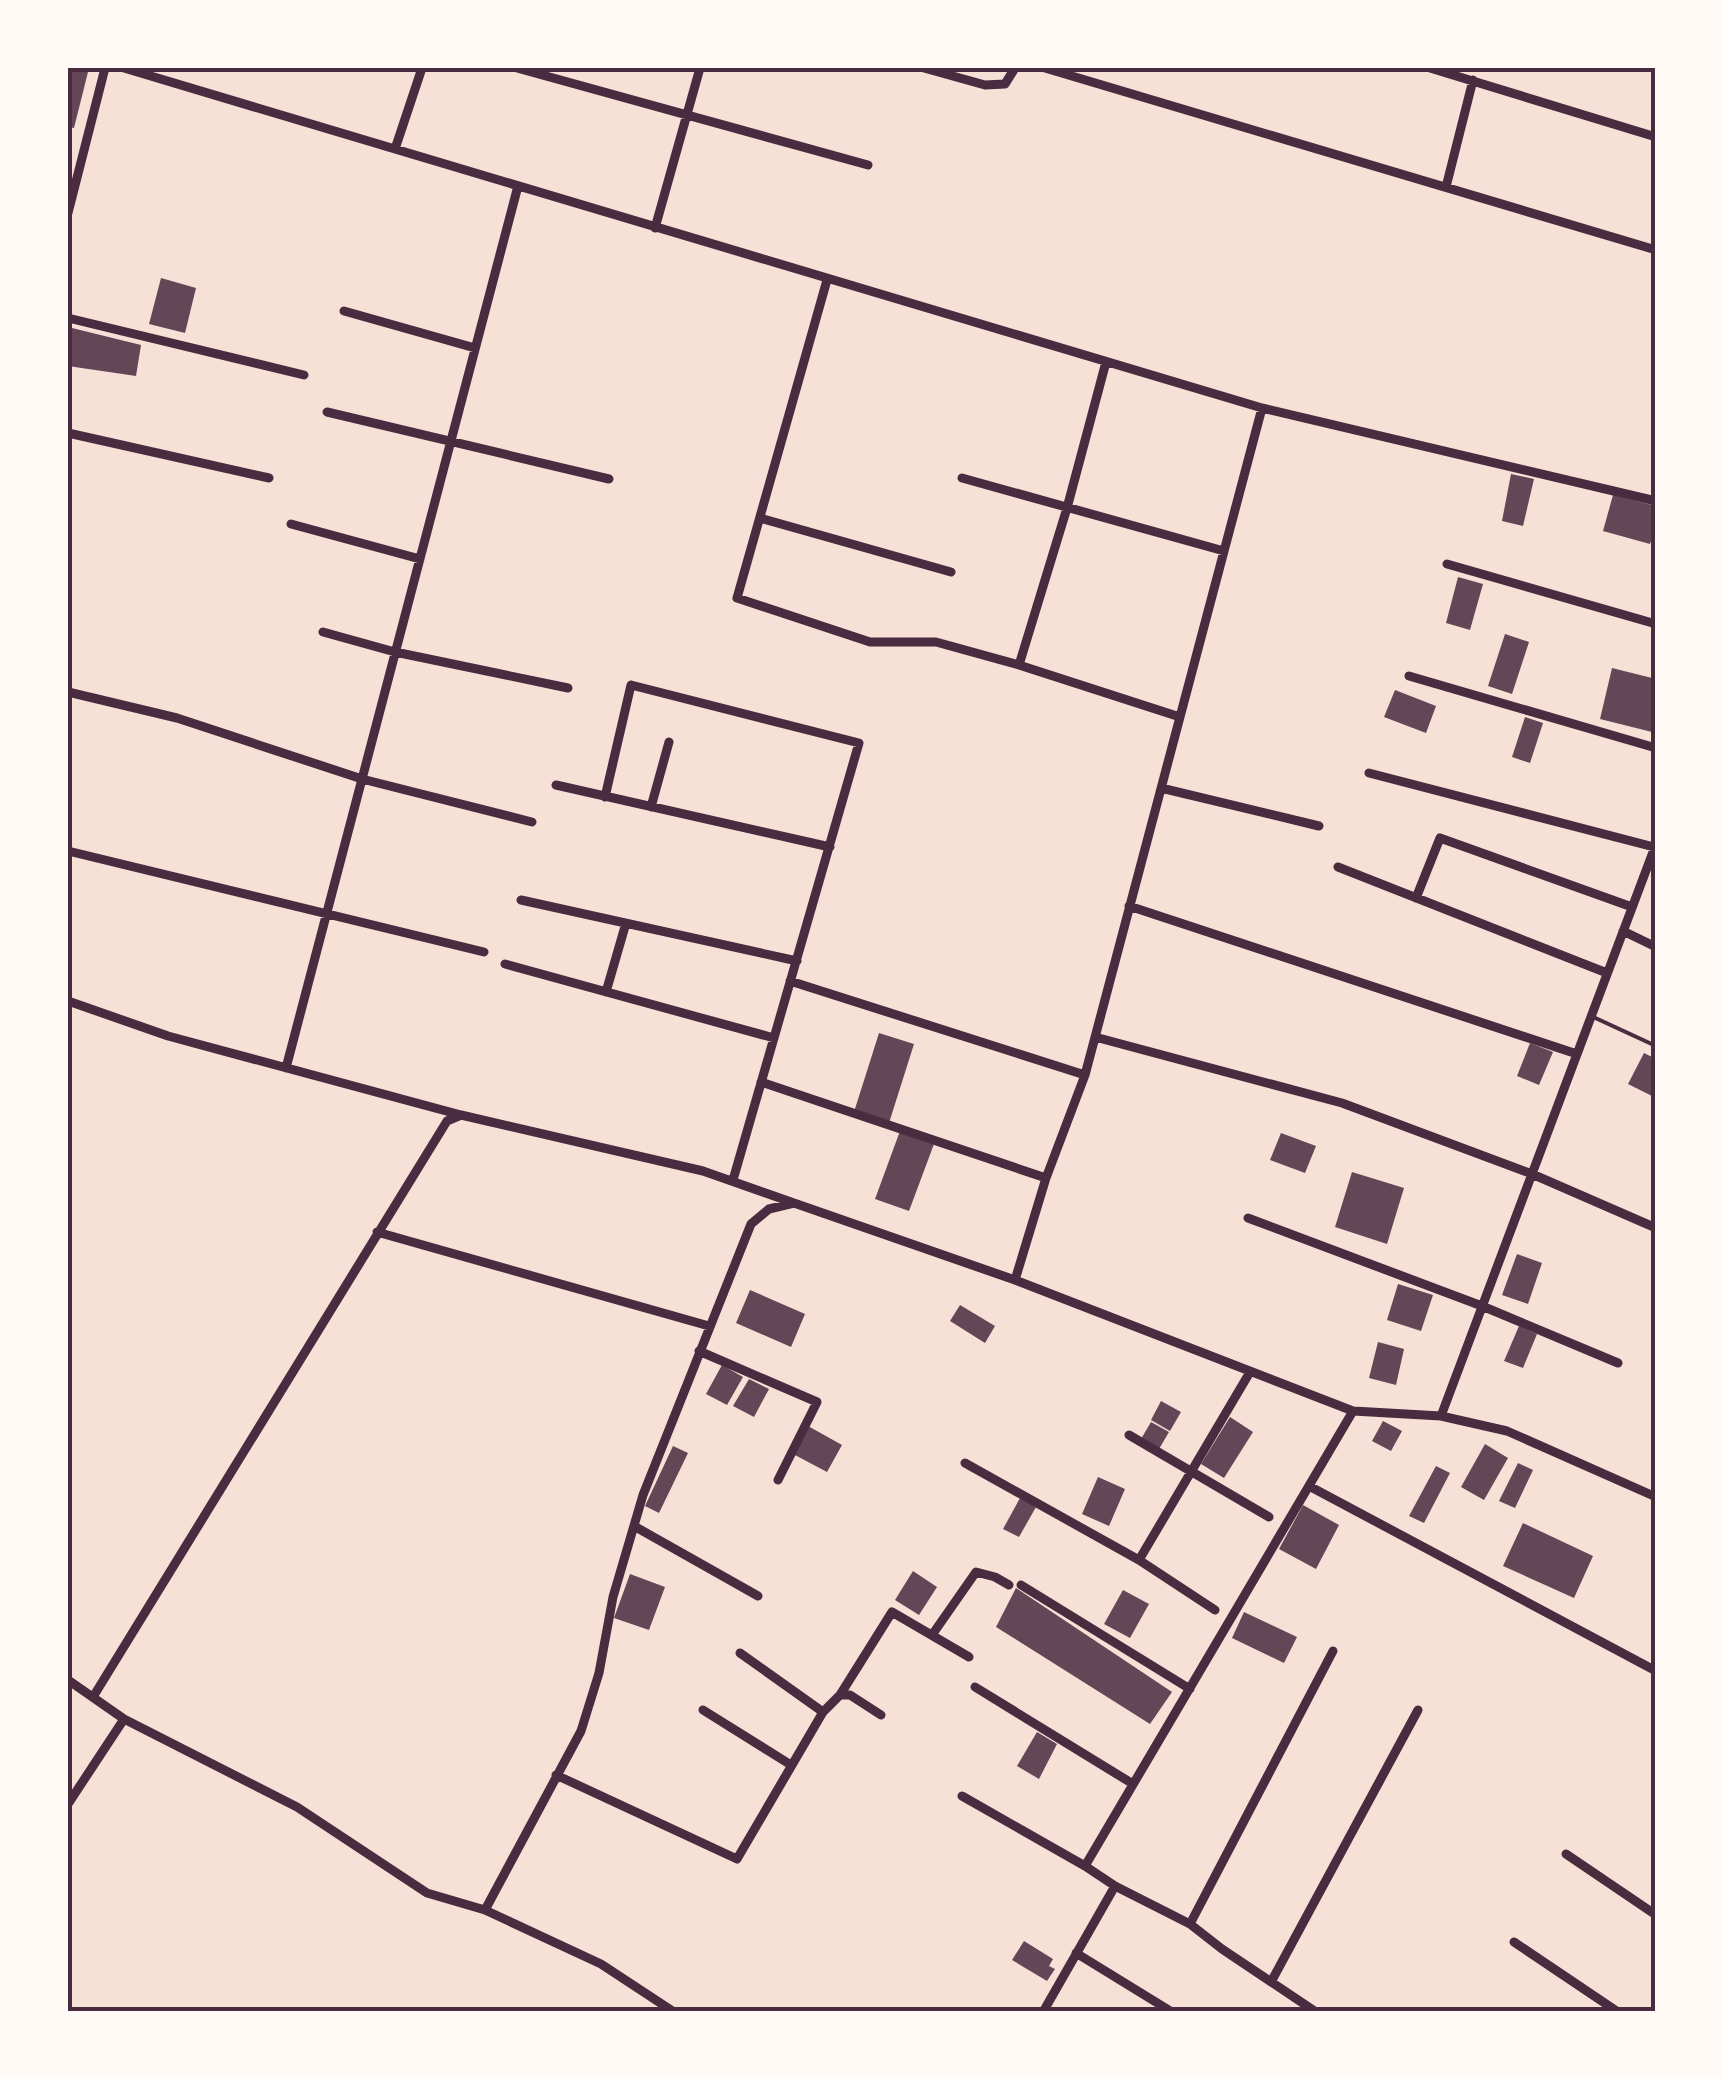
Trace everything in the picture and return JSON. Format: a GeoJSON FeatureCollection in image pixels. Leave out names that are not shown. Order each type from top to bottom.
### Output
{"type":"FeatureCollection","features":[{"type":"Feature","properties":{"kind":"street"},"geometry":{"type":"LineString","coordinates":[[68,214],[104,68]]}},
{"type":"Feature","properties":{"kind":"street"},"geometry":{"type":"LineString","coordinates":[[124,68],[1262,408],[1656,501]]}},
{"type":"Feature","properties":{"kind":"street"},"geometry":{"type":"LineString","coordinates":[[395,149],[422,68]]}},
{"type":"Feature","properties":{"kind":"street"},"geometry":{"type":"LineString","coordinates":[[517,68],[868,165]]}},
{"type":"Feature","properties":{"kind":"street"},"geometry":{"type":"LineString","coordinates":[[655,228],[700,68]]}},
{"type":"Feature","properties":{"kind":"street"},"geometry":{"type":"LineString","coordinates":[[924,68],[985,85],[1005,84],[1015,68]]}},
{"type":"Feature","properties":{"kind":"street"},"geometry":{"type":"LineString","coordinates":[[1045,68],[1656,250]]}},
{"type":"Feature","properties":{"kind":"street"},"geometry":{"type":"LineString","coordinates":[[1430,68],[1656,137]]}},
{"type":"Feature","properties":{"kind":"street"},"geometry":{"type":"LineString","coordinates":[[1446,188],[1473,80]]}},
{"type":"Feature","properties":{"kind":"street"},"geometry":{"type":"LineString","coordinates":[[286,1068],[518,186]]}},
{"type":"Feature","properties":{"kind":"street"},"geometry":{"type":"LineString","coordinates":[[828,280],[737,598],[870,642],[936,642],[1180,717]]}},
{"type":"Feature","properties":{"kind":"street"},"geometry":{"type":"LineString","coordinates":[[344,311],[475,348]]}},
{"type":"Feature","properties":{"kind":"street"},"geometry":{"type":"LineString","coordinates":[[68,318],[304,375]]}},
{"type":"Feature","properties":{"kind":"street"},"geometry":{"type":"LineString","coordinates":[[1018,666],[1067,508],[1106,362]]}},
{"type":"Feature","properties":{"kind":"street"},"geometry":{"type":"LineString","coordinates":[[1016,1280],[1046,1178],[1085,1074],[1262,408]]}},
{"type":"Feature","properties":{"kind":"street"},"geometry":{"type":"LineString","coordinates":[[327,412],[609,479]]}},
{"type":"Feature","properties":{"kind":"street"},"geometry":{"type":"LineString","coordinates":[[68,433],[268,478]]}},
{"type":"Feature","properties":{"kind":"street"},"geometry":{"type":"LineString","coordinates":[[962,478],[1224,551]]}},
{"type":"Feature","properties":{"kind":"street"},"geometry":{"type":"LineString","coordinates":[[760,518],[951,572]]}},
{"type":"Feature","properties":{"kind":"street"},"geometry":{"type":"LineString","coordinates":[[291,524],[420,558]]}},
{"type":"Feature","properties":{"kind":"street"},"geometry":{"type":"LineString","coordinates":[[1447,564],[1656,624]]}},
{"type":"Feature","properties":{"kind":"street"},"geometry":{"type":"LineString","coordinates":[[323,632],[395,652],[568,688]]}},
{"type":"Feature","properties":{"kind":"street"},"geometry":{"type":"LineString","coordinates":[[1410,676],[1656,748]]}},
{"type":"Feature","properties":{"kind":"street"},"geometry":{"type":"LineString","coordinates":[[605,796],[631,685],[859,743],[733,1180]]}},
{"type":"Feature","properties":{"kind":"street"},"geometry":{"type":"LineString","coordinates":[[68,692],[177,718],[362,778],[532,822]]}},
{"type":"Feature","properties":{"kind":"street"},"geometry":{"type":"LineString","coordinates":[[651,807],[669,742]]}},
{"type":"Feature","properties":{"kind":"street"},"geometry":{"type":"LineString","coordinates":[[1369,772],[1655,846],[1441,1416]]}},
{"type":"Feature","properties":{"kind":"street"},"geometry":{"type":"LineString","coordinates":[[556,786],[830,846]]}},
{"type":"Feature","properties":{"kind":"street"},"geometry":{"type":"LineString","coordinates":[[1160,788],[1319,826]]}},
{"type":"Feature","properties":{"kind":"street"},"geometry":{"type":"LineString","coordinates":[[1416,898],[1440,838],[1632,906]]}},
{"type":"Feature","properties":{"kind":"street"},"geometry":{"type":"LineString","coordinates":[[68,852],[484,952]]}},
{"type":"Feature","properties":{"kind":"street"},"geometry":{"type":"LineString","coordinates":[[1338,867],[1607,973]]}},
{"type":"Feature","properties":{"kind":"street"},"geometry":{"type":"LineString","coordinates":[[521,900],[797,961]]}},
{"type":"Feature","properties":{"kind":"street"},"geometry":{"type":"LineString","coordinates":[[1130,906],[1576,1054]]}},
{"type":"Feature","properties":{"kind":"street"},"geometry":{"type":"LineString","coordinates":[[606,992],[626,924]]}},
{"type":"Feature","properties":{"kind":"street"},"geometry":{"type":"LineString","coordinates":[[1623,930],[1656,947]]}},
{"type":"Feature","properties":{"kind":"street"},"geometry":{"type":"LineString","coordinates":[[505,964],[774,1038]]}},
{"type":"Feature","properties":{"kind":"street"},"geometry":{"type":"LineString","coordinates":[[790,981],[1085,1074]]}},
{"type":"Feature","properties":{"kind":"street"},"geometry":{"type":"LineString","coordinates":[[68,1000],[168,1036],[286,1068],[461,1115],[733,1180],[1016,1280],[1354,1411],[1441,1416],[1508,1432],[1656,1497]]}},
{"type":"Feature","properties":{"kind":"street"},"geometry":{"type":"LineString","coordinates":[[1095,1037],[1342,1103],[1532,1174],[1656,1228]]}},
{"type":"Feature","properties":{"kind":"street"},"geometry":{"type":"LineString","coordinates":[[761,1082],[1046,1178]]}},
{"type":"Feature","properties":{"kind":"street"},"geometry":{"type":"LineString","coordinates":[[93,1697],[447,1121],[461,1115]]}},
{"type":"Feature","properties":{"kind":"street"},"geometry":{"type":"LineString","coordinates":[[485,1910],[581,1731],[634,1526],[751,1224],[769,1209],[794,1202]]}},
{"type":"Feature","properties":{"kind":"street"},"geometry":{"type":"LineString","coordinates":[[1248,1218],[1482,1306],[1618,1363]]}},
{"type":"Feature","properties":{"kind":"street"},"geometry":{"type":"LineString","coordinates":[[378,1232],[709,1326]]}},
{"type":"Feature","properties":{"kind":"street"},"geometry":{"type":"LineString","coordinates":[[699,1351],[817,1402],[778,1480]]}},
{"type":"Feature","properties":{"kind":"street"},"geometry":{"type":"LineString","coordinates":[[1139,1560],[1250,1372]]}},
{"type":"Feature","properties":{"kind":"street"},"geometry":{"type":"LineString","coordinates":[[1085,1866],[1354,1411]]}},
{"type":"Feature","properties":{"kind":"street"},"geometry":{"type":"LineString","coordinates":[[1129,1435],[1269,1517]]}},
{"type":"Feature","properties":{"kind":"street"},"geometry":{"type":"LineString","coordinates":[[965,1463],[1139,1560],[1215,1610]]}},
{"type":"Feature","properties":{"kind":"street"},"geometry":{"type":"LineString","coordinates":[[1309,1486],[1656,1671]]}},
{"type":"Feature","properties":{"kind":"street"},"geometry":{"type":"LineString","coordinates":[[634,1526],[758,1596]]}},
{"type":"Feature","properties":{"kind":"street"},"geometry":{"type":"LineString","coordinates":[[932,1636],[976,1572],[1009,1585]]}},
{"type":"Feature","properties":{"kind":"street"},"geometry":{"type":"LineString","coordinates":[[1021,1585],[1190,1689]]}},
{"type":"Feature","properties":{"kind":"street"},"geometry":{"type":"LineString","coordinates":[[556,1775],[737,1859],[823,1712],[840,1694],[892,1612],[969,1657]]}},
{"type":"Feature","properties":{"kind":"street"},"geometry":{"type":"LineString","coordinates":[[1190,1924],[1333,1651]]}},
{"type":"Feature","properties":{"kind":"street"},"geometry":{"type":"LineString","coordinates":[[740,1654],[823,1712]]}},
{"type":"Feature","properties":{"kind":"street"},"geometry":{"type":"LineString","coordinates":[[68,1680],[124,1719],[297,1807],[427,1893],[485,1910],[601,1964],[674,2012]]}},
{"type":"Feature","properties":{"kind":"street"},"geometry":{"type":"LineString","coordinates":[[974,1687],[1133,1784]]}},
{"type":"Feature","properties":{"kind":"street"},"geometry":{"type":"LineString","coordinates":[[840,1694],[850,1695],[881,1715]]}},
{"type":"Feature","properties":{"kind":"street"},"geometry":{"type":"LineString","coordinates":[[703,1710],[791,1765]]}},
{"type":"Feature","properties":{"kind":"street"},"geometry":{"type":"LineString","coordinates":[[1271,1982],[1418,1710]]}},
{"type":"Feature","properties":{"kind":"street"},"geometry":{"type":"LineString","coordinates":[[68,1804],[124,1719]]}},
{"type":"Feature","properties":{"kind":"street"},"geometry":{"type":"LineString","coordinates":[[962,1796],[1115,1886],[1190,1924],[1316,2012]]}},
{"type":"Feature","properties":{"kind":"street"},"geometry":{"type":"LineString","coordinates":[[1566,1854],[1656,1915]]}},
{"type":"Feature","properties":{"kind":"street"},"geometry":{"type":"LineString","coordinates":[[1043,2012],[1115,1886]]}},
{"type":"Feature","properties":{"kind":"street"},"geometry":{"type":"LineString","coordinates":[[1514,1942],[1618,2012]]}},
{"type":"Feature","properties":{"kind":"street"},"geometry":{"type":"LineString","coordinates":[[1076,1952],[1172,2012]]}},
{"type":"Feature","properties":{"kind":"lane"},"geometry":{"type":"LineString","coordinates":[[1591,1016],[1656,1046]]}},
{"type":"Feature","properties":{"kind":"building"},"geometry":{"type":"Polygon","coordinates":[[[68,68],[89,68],[74,128],[68,127],[68,68]]]}},
{"type":"Feature","properties":{"kind":"building"},"geometry":{"type":"Polygon","coordinates":[[[161,278],[196,288],[185,333],[149,324],[161,278]]]}},
{"type":"Feature","properties":{"kind":"building"},"geometry":{"type":"Polygon","coordinates":[[[68,327],[141,345],[136,376],[68,366],[68,327]]]}},
{"type":"Feature","properties":{"kind":"building"},"geometry":{"type":"Polygon","coordinates":[[[1511,474],[1534,479],[1523,526],[1502,521],[1511,474]]]}},
{"type":"Feature","properties":{"kind":"building"},"geometry":{"type":"Polygon","coordinates":[[[1613,495],[1656,506],[1650,544],[1603,531],[1613,495]]]}},
{"type":"Feature","properties":{"kind":"building"},"geometry":{"type":"Polygon","coordinates":[[[1458,577],[1483,584],[1470,630],[1446,623],[1458,577]]]}},
{"type":"Feature","properties":{"kind":"building"},"geometry":{"type":"Polygon","coordinates":[[[1505,634],[1529,642],[1512,694],[1488,686],[1505,634]]]}},
{"type":"Feature","properties":{"kind":"building"},"geometry":{"type":"Polygon","coordinates":[[[1612,668],[1656,679],[1656,733],[1600,719],[1612,668]]]}},
{"type":"Feature","properties":{"kind":"building"},"geometry":{"type":"Polygon","coordinates":[[[1395,690],[1436,706],[1426,733],[1384,717],[1395,690]]]}},
{"type":"Feature","properties":{"kind":"building"},"geometry":{"type":"Polygon","coordinates":[[[1525,717],[1543,723],[1530,763],[1512,757],[1525,717]]]}},
{"type":"Feature","properties":{"kind":"building"},"geometry":{"type":"Polygon","coordinates":[[[879,1033],[914,1044],[889,1123],[854,1112],[879,1033]]]}},
{"type":"Feature","properties":{"kind":"building"},"geometry":{"type":"Polygon","coordinates":[[[1530,1043],[1553,1052],[1539,1085],[1517,1076],[1530,1043]]]}},
{"type":"Feature","properties":{"kind":"building"},"geometry":{"type":"Polygon","coordinates":[[[1644,1053],[1656,1059],[1656,1098],[1628,1084],[1644,1053]]]}},
{"type":"Feature","properties":{"kind":"building"},"geometry":{"type":"Polygon","coordinates":[[[900,1131],[934,1144],[909,1211],[875,1199],[900,1131]]]}},
{"type":"Feature","properties":{"kind":"building"},"geometry":{"type":"Polygon","coordinates":[[[1281,1133],[1316,1146],[1305,1173],[1270,1160],[1281,1133]]]}},
{"type":"Feature","properties":{"kind":"building"},"geometry":{"type":"Polygon","coordinates":[[[1352,1172],[1404,1188],[1387,1244],[1335,1227],[1352,1172]]]}},
{"type":"Feature","properties":{"kind":"building"},"geometry":{"type":"Polygon","coordinates":[[[1517,1254],[1542,1263],[1528,1304],[1502,1295],[1517,1254]]]}},
{"type":"Feature","properties":{"kind":"building"},"geometry":{"type":"Polygon","coordinates":[[[1398,1284],[1433,1295],[1421,1331],[1387,1320],[1398,1284]]]}},
{"type":"Feature","properties":{"kind":"building"},"geometry":{"type":"Polygon","coordinates":[[[750,1290],[805,1314],[791,1347],[736,1323],[750,1290]]]}},
{"type":"Feature","properties":{"kind":"building"},"geometry":{"type":"Polygon","coordinates":[[[960,1305],[995,1326],[985,1343],[950,1321],[960,1305]]]}},
{"type":"Feature","properties":{"kind":"building"},"geometry":{"type":"Polygon","coordinates":[[[1519,1326],[1537,1334],[1523,1368],[1504,1361],[1519,1326]]]}},
{"type":"Feature","properties":{"kind":"building"},"geometry":{"type":"Polygon","coordinates":[[[1378,1342],[1404,1349],[1396,1385],[1369,1378],[1378,1342]]]}},
{"type":"Feature","properties":{"kind":"building"},"geometry":{"type":"Polygon","coordinates":[[[722,1365],[743,1377],[727,1405],[706,1394],[722,1365]]]}},
{"type":"Feature","properties":{"kind":"building"},"geometry":{"type":"Polygon","coordinates":[[[749,1379],[769,1389],[754,1417],[733,1406],[749,1379]]]}},
{"type":"Feature","properties":{"kind":"building"},"geometry":{"type":"Polygon","coordinates":[[[1161,1401],[1181,1412],[1170,1431],[1151,1420],[1161,1401]]]}},
{"type":"Feature","properties":{"kind":"building"},"geometry":{"type":"Polygon","coordinates":[[[1230,1417],[1253,1432],[1224,1478],[1201,1464],[1230,1417]]]}},
{"type":"Feature","properties":{"kind":"building"},"geometry":{"type":"Polygon","coordinates":[[[1383,1421],[1402,1431],[1391,1451],[1372,1441],[1383,1421]]]}},
{"type":"Feature","properties":{"kind":"building"},"geometry":{"type":"Polygon","coordinates":[[[1151,1422],[1169,1432],[1159,1449],[1141,1439],[1151,1422]]]}},
{"type":"Feature","properties":{"kind":"building"},"geometry":{"type":"Polygon","coordinates":[[[808,1426],[842,1445],[827,1472],[793,1454],[808,1426]]]}},
{"type":"Feature","properties":{"kind":"building"},"geometry":{"type":"Polygon","coordinates":[[[1485,1444],[1508,1458],[1484,1500],[1461,1487],[1485,1444]]]}},
{"type":"Feature","properties":{"kind":"building"},"geometry":{"type":"Polygon","coordinates":[[[673,1446],[688,1453],[659,1513],[645,1506],[673,1446]]]}},
{"type":"Feature","properties":{"kind":"building"},"geometry":{"type":"Polygon","coordinates":[[[1518,1463],[1533,1470],[1515,1508],[1499,1501],[1518,1463]]]}},
{"type":"Feature","properties":{"kind":"building"},"geometry":{"type":"Polygon","coordinates":[[[1436,1466],[1450,1473],[1424,1523],[1409,1516],[1436,1466]]]}},
{"type":"Feature","properties":{"kind":"building"},"geometry":{"type":"Polygon","coordinates":[[[1098,1477],[1125,1489],[1109,1526],[1082,1514],[1098,1477]]]}},
{"type":"Feature","properties":{"kind":"building"},"geometry":{"type":"Polygon","coordinates":[[[1020,1498],[1036,1507],[1019,1537],[1003,1529],[1020,1498]]]}},
{"type":"Feature","properties":{"kind":"building"},"geometry":{"type":"Polygon","coordinates":[[[1303,1505],[1339,1525],[1316,1569],[1279,1549],[1303,1505]]]}},
{"type":"Feature","properties":{"kind":"building"},"geometry":{"type":"Polygon","coordinates":[[[1523,1523],[1593,1556],[1574,1598],[1503,1566],[1523,1523]]]}},
{"type":"Feature","properties":{"kind":"building"},"geometry":{"type":"Polygon","coordinates":[[[913,1571],[937,1587],[919,1615],[895,1600],[913,1571]]]}},
{"type":"Feature","properties":{"kind":"building"},"geometry":{"type":"Polygon","coordinates":[[[630,1574],[665,1587],[649,1630],[614,1618],[630,1574]]]}},
{"type":"Feature","properties":{"kind":"building"},"geometry":{"type":"Polygon","coordinates":[[[1016,1588],[1172,1692],[1150,1724],[996,1627],[1016,1588]]]}},
{"type":"Feature","properties":{"kind":"building"},"geometry":{"type":"Polygon","coordinates":[[[1123,1590],[1149,1604],[1130,1638],[1104,1624],[1123,1590]]]}},
{"type":"Feature","properties":{"kind":"building"},"geometry":{"type":"Polygon","coordinates":[[[1244,1612],[1297,1637],[1284,1663],[1232,1638],[1244,1612]]]}},
{"type":"Feature","properties":{"kind":"building"},"geometry":{"type":"Polygon","coordinates":[[[1037,1732],[1057,1744],[1039,1779],[1017,1766],[1037,1732]]]}},
{"type":"Feature","properties":{"kind":"building"},"geometry":{"type":"Polygon","coordinates":[[[1024,1941],[1053,1959],[1049,1966],[1055,1969],[1047,1981],[1012,1960],[1024,1941]]]}}]}
